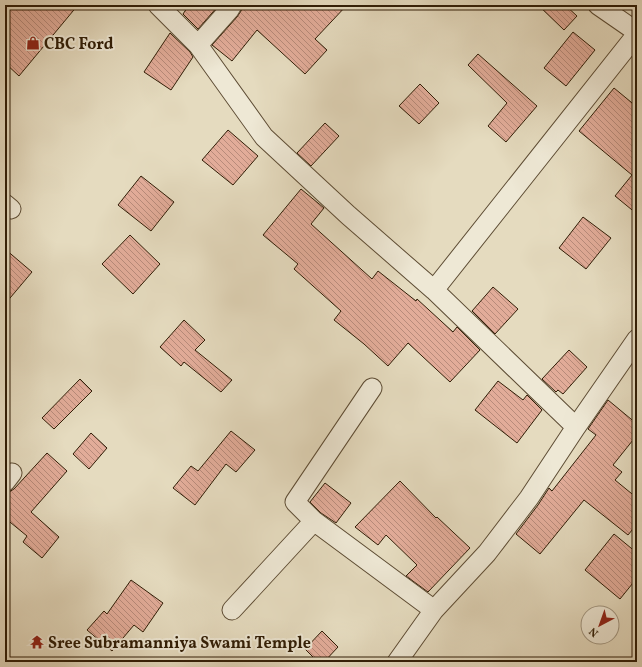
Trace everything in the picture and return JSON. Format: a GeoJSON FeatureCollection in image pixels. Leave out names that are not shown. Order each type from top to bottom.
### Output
{"type":"FeatureCollection","features":[{"type":"Feature","properties":{"kind":"street"},"geometry":{"type":"LineString","coordinates":[[158,5],[198,46],[264,137],[348,215],[434,290],[576,427]]}},
{"type":"Feature","properties":{"kind":"street"},"geometry":{"type":"LineString","coordinates":[[198,46],[232,5]]}},
{"type":"Feature","properties":{"kind":"street"},"geometry":{"type":"LineString","coordinates":[[434,290],[637,33],[598,5]]}},
{"type":"Feature","properties":{"kind":"street"},"geometry":{"type":"LineString","coordinates":[[397,662],[434,610],[487,553],[529,498],[637,339]]}},
{"type":"Feature","properties":{"kind":"street"},"geometry":{"type":"LineString","coordinates":[[372,388],[295,502],[314,521],[434,610]]}},
{"type":"Feature","properties":{"kind":"street"},"geometry":{"type":"LineString","coordinates":[[232,610],[314,521]]}},
{"type":"Feature","properties":{"kind":"building","name":"CBC Ford"},"geometry":{"type":"Polygon","coordinates":[[[5,5],[78,5],[19,76],[5,63],[5,5]]]}},
{"type":"Feature","properties":{"kind":"building"},"geometry":{"type":"Polygon","coordinates":[[[189,5],[219,5],[198,29],[183,14],[189,5]]]}},
{"type":"Feature","properties":{"kind":"building"},"geometry":{"type":"Polygon","coordinates":[[[243,5],[347,5],[315,39],[327,50],[305,74],[257,30],[232,61],[212,45],[237,17],[243,5]]]}},
{"type":"Feature","properties":{"kind":"building"},"geometry":{"type":"Polygon","coordinates":[[[538,5],[565,5],[577,16],[564,30],[538,5]]]}},
{"type":"Feature","properties":{"kind":"building"},"geometry":{"type":"Polygon","coordinates":[[[573,32],[595,50],[566,86],[544,68],[573,32]]]}},
{"type":"Feature","properties":{"kind":"building"},"geometry":{"type":"Polygon","coordinates":[[[170,33],[190,52],[193,57],[171,90],[144,72],[170,33]]]}},
{"type":"Feature","properties":{"kind":"building"},"geometry":{"type":"Polygon","coordinates":[[[478,54],[537,106],[506,142],[488,126],[507,103],[468,65],[478,54]]]}},
{"type":"Feature","properties":{"kind":"building"},"geometry":{"type":"Polygon","coordinates":[[[420,84],[439,103],[419,124],[399,106],[420,84]]]}},
{"type":"Feature","properties":{"kind":"building"},"geometry":{"type":"Polygon","coordinates":[[[614,88],[637,107],[637,214],[615,196],[632,175],[579,131],[614,88]]]}},
{"type":"Feature","properties":{"kind":"building"},"geometry":{"type":"Polygon","coordinates":[[[325,123],[339,136],[311,166],[297,153],[325,123]]]}},
{"type":"Feature","properties":{"kind":"building"},"geometry":{"type":"Polygon","coordinates":[[[228,130],[258,156],[233,185],[202,160],[228,130]]]}},
{"type":"Feature","properties":{"kind":"building"},"geometry":{"type":"Polygon","coordinates":[[[141,176],[174,202],[151,231],[118,205],[141,176]]]}},
{"type":"Feature","properties":{"kind":"building"},"geometry":{"type":"Polygon","coordinates":[[[301,189],[324,208],[311,224],[372,279],[378,271],[416,301],[417,299],[453,332],[457,327],[480,350],[450,382],[408,343],[388,366],[334,320],[341,311],[294,269],[298,264],[263,235],[301,189]]]}},
{"type":"Feature","properties":{"kind":"building"},"geometry":{"type":"Polygon","coordinates":[[[583,217],[611,238],[586,269],[559,248],[583,217]]]}},
{"type":"Feature","properties":{"kind":"building"},"geometry":{"type":"Polygon","coordinates":[[[130,235],[160,264],[133,294],[102,264],[130,235]]]}},
{"type":"Feature","properties":{"kind":"building"},"geometry":{"type":"Polygon","coordinates":[[[5,249],[32,272],[5,304],[5,249]]]}},
{"type":"Feature","properties":{"kind":"building"},"geometry":{"type":"Polygon","coordinates":[[[493,287],[518,309],[495,334],[472,311],[493,287]]]}},
{"type":"Feature","properties":{"kind":"building"},"geometry":{"type":"Polygon","coordinates":[[[184,320],[205,340],[195,350],[232,380],[221,392],[184,362],[181,366],[160,347],[184,320]]]}},
{"type":"Feature","properties":{"kind":"building"},"geometry":{"type":"Polygon","coordinates":[[[569,350],[587,367],[563,394],[558,390],[556,392],[542,379],[569,350]]]}},
{"type":"Feature","properties":{"kind":"building"},"geometry":{"type":"Polygon","coordinates":[[[80,379],[92,391],[54,429],[42,418],[80,379]]]}},
{"type":"Feature","properties":{"kind":"building"},"geometry":{"type":"Polygon","coordinates":[[[498,381],[523,400],[527,395],[542,410],[517,443],[475,410],[498,381]]]}},
{"type":"Feature","properties":{"kind":"building"},"geometry":{"type":"Polygon","coordinates":[[[608,400],[637,424],[637,435],[613,465],[622,472],[615,480],[637,498],[637,524],[628,535],[584,500],[540,554],[516,534],[549,488],[552,491],[596,435],[588,429],[608,400]]]}},
{"type":"Feature","properties":{"kind":"building"},"geometry":{"type":"Polygon","coordinates":[[[231,431],[255,450],[236,472],[226,464],[195,505],[173,488],[191,466],[198,471],[231,431]]]}},
{"type":"Feature","properties":{"kind":"building"},"geometry":{"type":"Polygon","coordinates":[[[91,433],[107,448],[89,469],[73,454],[91,433]]]}},
{"type":"Feature","properties":{"kind":"building"},"geometry":{"type":"Polygon","coordinates":[[[47,453],[67,471],[31,512],[59,537],[42,558],[23,542],[27,536],[5,518],[5,493],[14,489],[47,453]]]}},
{"type":"Feature","properties":{"kind":"building"},"geometry":{"type":"Polygon","coordinates":[[[400,481],[436,518],[437,517],[470,548],[428,592],[406,576],[417,565],[386,535],[378,545],[355,527],[400,481]]]}},
{"type":"Feature","properties":{"kind":"building"},"geometry":{"type":"Polygon","coordinates":[[[325,483],[351,503],[336,523],[321,513],[310,502],[325,483]]]}},
{"type":"Feature","properties":{"kind":"building"},"geometry":{"type":"Polygon","coordinates":[[[614,534],[637,553],[637,578],[620,599],[585,570],[614,534]]]}},
{"type":"Feature","properties":{"kind":"building"},"geometry":{"type":"Polygon","coordinates":[[[131,580],[163,603],[143,632],[134,625],[112,651],[87,630],[104,611],[107,614],[131,580]]]}},
{"type":"Feature","properties":{"kind":"building"},"geometry":{"type":"Polygon","coordinates":[[[322,631],[338,647],[324,662],[318,662],[305,649],[322,631]]]}},
{"type":"Feature","properties":{"kind":"place","name":"CBC Ford"},"geometry":{"type":"Point","coordinates":[33,43]}},
{"type":"Feature","properties":{"kind":"place","name":"Sree Subramanniya Swami Temple"},"geometry":{"type":"Point","coordinates":[37,642]}}]}
